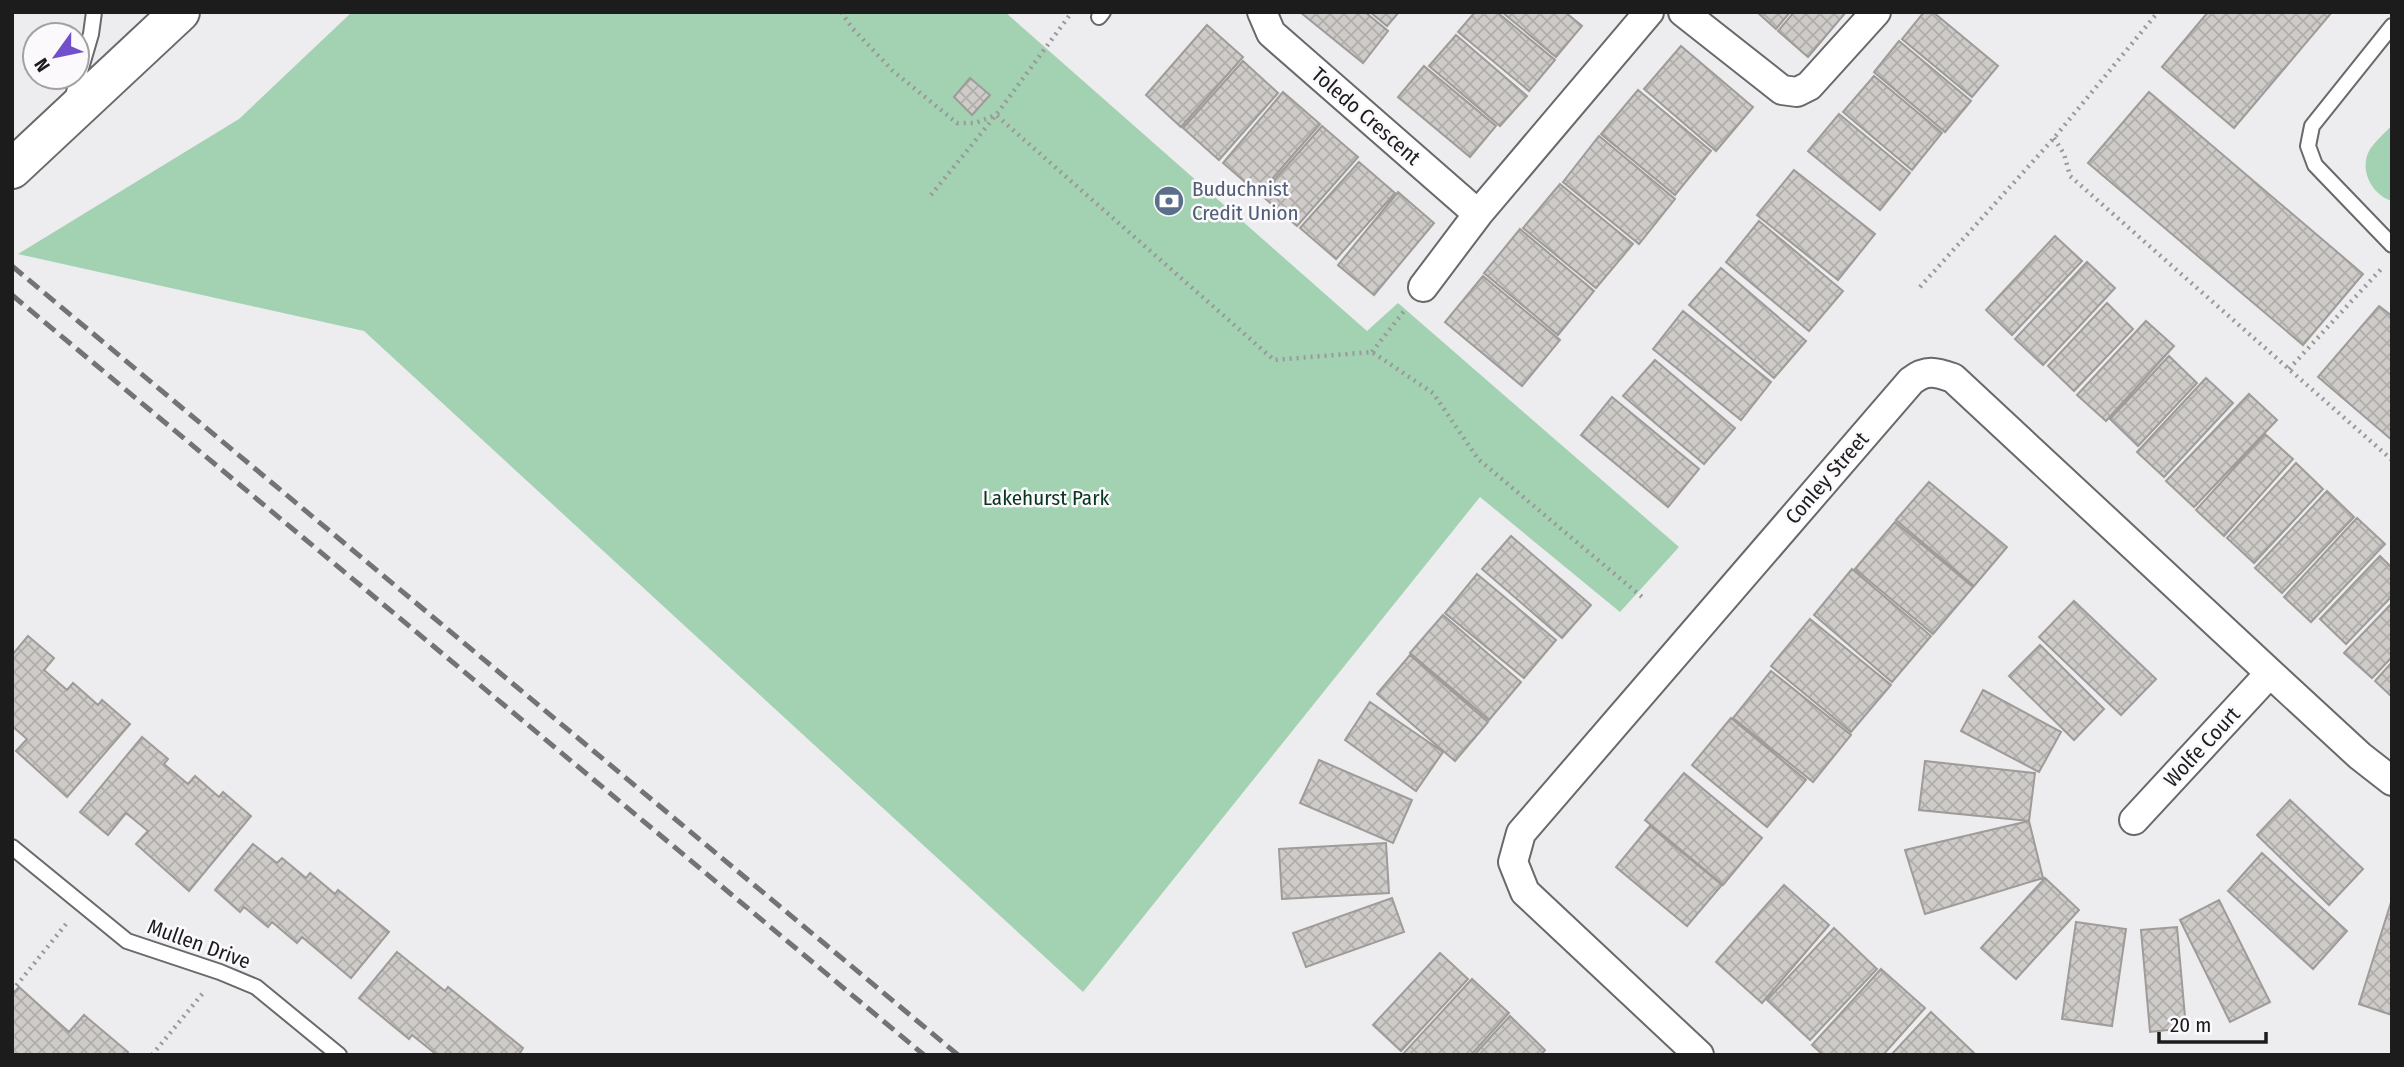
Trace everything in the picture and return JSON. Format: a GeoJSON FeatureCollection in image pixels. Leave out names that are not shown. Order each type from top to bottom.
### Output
{"type":"FeatureCollection","features":[{"type":"Feature","properties":{"kind":"main road"},"geometry":{"type":"LineString","coordinates":[[12,169],[180,12]]}},
{"type":"Feature","properties":{"kind":"street","name":"Toledo Crescent"},"geometry":{"type":"LineString","coordinates":[[1262,12],[1271,33],[1478,214]]}},
{"type":"Feature","properties":{"kind":"street"},"geometry":{"type":"LineString","coordinates":[[1423,287],[1478,214],[1649,12]]}},
{"type":"Feature","properties":{"kind":"street"},"geometry":{"type":"LineString","coordinates":[[1683,12],[1782,90],[1797,93],[1809,86],[1876,12]]}},
{"type":"Feature","properties":{"kind":"street","name":"Conley Street"},"geometry":{"type":"LineString","coordinates":[[1699,1055],[1525,892],[1513,862],[1521,833],[1920,373],[1932,371],[1953,377],[2360,756],[2392,781]]}},
{"type":"Feature","properties":{"kind":"street","name":"Wolfe Court"},"geometry":{"type":"LineString","coordinates":[[2134,820],[2270,673]]}},
{"type":"Feature","properties":{"kind":"lane"},"geometry":{"type":"LineString","coordinates":[[66,119],[94,12]]}},
{"type":"Feature","properties":{"kind":"lane"},"geometry":{"type":"LineString","coordinates":[[2392,26],[2312,127],[2308,146],[2315,166],[2392,246]]}},
{"type":"Feature","properties":{"kind":"lane","name":"Mullen Drive"},"geometry":{"type":"LineString","coordinates":[[12,847],[127,941],[256,987],[340,1055]]}},
{"type":"Feature","properties":{"kind":"path"},"geometry":{"type":"LineString","coordinates":[[841,12],[853,29],[893,71],[957,122],[975,124],[996,115]]}},
{"type":"Feature","properties":{"kind":"path"},"geometry":{"type":"LineString","coordinates":[[931,195],[996,115],[1072,12]]}},
{"type":"Feature","properties":{"kind":"path"},"geometry":{"type":"LineString","coordinates":[[1920,287],[2054,138],[2158,12]]}},
{"type":"Feature","properties":{"kind":"path"},"geometry":{"type":"LineString","coordinates":[[996,115],[1274,360],[1372,352],[1433,393],[1478,459],[1642,597]]}},
{"type":"Feature","properties":{"kind":"path"},"geometry":{"type":"LineString","coordinates":[[2054,138],[2064,154],[2070,176],[2392,460]]}},
{"type":"Feature","properties":{"kind":"path"},"geometry":{"type":"LineString","coordinates":[[2289,369],[2392,257]]}},
{"type":"Feature","properties":{"kind":"path"},"geometry":{"type":"LineString","coordinates":[[1372,352],[1423,287]]}},
{"type":"Feature","properties":{"kind":"path"},"geometry":{"type":"LineString","coordinates":[[12,992],[82,905]]}},
{"type":"Feature","properties":{"kind":"path"},"geometry":{"type":"LineString","coordinates":[[152,1055],[220,972]]}},
{"type":"Feature","properties":{"kind":"green space","name":"Lakehurst Park"},"geometry":{"type":"Polygon","coordinates":[[[352,12],[1005,12],[1367,331],[1398,303],[1679,547],[1620,612],[1480,497],[1083,992],[364,331],[18,254],[239,119],[352,12]]]}},
{"type":"Feature","properties":{"kind":"green space"},"geometry":{"type":"Polygon","coordinates":[[[2392,125],[2392,201],[2373,188],[2367,174],[2366,158],[2371,148],[2392,125]]]}},
{"type":"Feature","properties":{"kind":"building"},"geometry":{"type":"Polygon","coordinates":[[[1300,12],[1365,12],[1388,31],[1363,63],[1300,12]]]}},
{"type":"Feature","properties":{"kind":"building"},"geometry":{"type":"Polygon","coordinates":[[[1370,12],[1399,12],[1387,26],[1370,12]]]}},
{"type":"Feature","properties":{"kind":"building"},"geometry":{"type":"Polygon","coordinates":[[[1475,12],[1497,12],[1555,60],[1529,91],[1458,32],[1475,12]]]}},
{"type":"Feature","properties":{"kind":"building"},"geometry":{"type":"Polygon","coordinates":[[[1502,12],[1565,12],[1582,26],[1556,57],[1502,12]]]}},
{"type":"Feature","properties":{"kind":"building"},"geometry":{"type":"Polygon","coordinates":[[[1757,12],[1790,12],[1776,29],[1757,12]]]}},
{"type":"Feature","properties":{"kind":"building"},"geometry":{"type":"Polygon","coordinates":[[[1794,12],[1846,12],[1808,57],[1778,31],[1794,12]]]}},
{"type":"Feature","properties":{"kind":"building"},"geometry":{"type":"Polygon","coordinates":[[[1924,12],[1933,12],[1998,66],[1972,97],[1902,39],[1924,12]]]}},
{"type":"Feature","properties":{"kind":"building"},"geometry":{"type":"Polygon","coordinates":[[[2208,12],[2332,12],[2234,128],[2162,67],[2208,12]]]}},
{"type":"Feature","properties":{"kind":"building"},"geometry":{"type":"Polygon","coordinates":[[[1207,25],[1243,57],[1181,127],[1146,95],[1207,25]]]}},
{"type":"Feature","properties":{"kind":"building"},"geometry":{"type":"Polygon","coordinates":[[[1456,35],[1527,96],[1500,126],[1429,66],[1456,35]]]}},
{"type":"Feature","properties":{"kind":"building"},"geometry":{"type":"Polygon","coordinates":[[[1899,41],[1971,101],[1945,132],[1874,72],[1899,41]]]}},
{"type":"Feature","properties":{"kind":"building"},"geometry":{"type":"Polygon","coordinates":[[[1681,46],[1753,107],[1716,151],[1644,89],[1681,46]]]}},
{"type":"Feature","properties":{"kind":"building"},"geometry":{"type":"Polygon","coordinates":[[[1243,61],[1278,93],[1219,160],[1183,128],[1243,61]]]}},
{"type":"Feature","properties":{"kind":"building"},"geometry":{"type":"Polygon","coordinates":[[[1424,66],[1496,126],[1470,157],[1398,97],[1424,66]]]}},
{"type":"Feature","properties":{"kind":"building"},"geometry":{"type":"Polygon","coordinates":[[[1874,76],[1942,133],[1912,170],[1843,112],[1874,76]]]}},
{"type":"Feature","properties":{"kind":"building"},"geometry":{"type":"Polygon","coordinates":[[[970,78],[990,95],[972,115],[954,97],[970,78]]]}},
{"type":"Feature","properties":{"kind":"building"},"geometry":{"type":"Polygon","coordinates":[[[1638,90],[1711,151],[1675,195],[1601,134],[1638,90]]]}},
{"type":"Feature","properties":{"kind":"building"},"geometry":{"type":"Polygon","coordinates":[[[1283,92],[1320,124],[1259,194],[1223,163],[1283,92]]]}},
{"type":"Feature","properties":{"kind":"building"},"geometry":{"type":"Polygon","coordinates":[[[2149,92],[2363,274],[2303,345],[2088,163],[2149,92]]]}},
{"type":"Feature","properties":{"kind":"building"},"geometry":{"type":"Polygon","coordinates":[[[1839,114],[1910,173],[1880,210],[1808,151],[1839,114]]]}},
{"type":"Feature","properties":{"kind":"building"},"geometry":{"type":"Polygon","coordinates":[[[1322,126],[1358,157],[1297,226],[1261,195],[1322,126]]]}},
{"type":"Feature","properties":{"kind":"building"},"geometry":{"type":"Polygon","coordinates":[[[1599,136],[1675,199],[1639,244],[1563,182],[1599,136]]]}},
{"type":"Feature","properties":{"kind":"building"},"geometry":{"type":"Polygon","coordinates":[[[1359,162],[1395,193],[1336,259],[1300,228],[1359,162]]]}},
{"type":"Feature","properties":{"kind":"building"},"geometry":{"type":"Polygon","coordinates":[[[1794,170],[1875,234],[1838,280],[1757,215],[1794,170]]]}},
{"type":"Feature","properties":{"kind":"building"},"geometry":{"type":"Polygon","coordinates":[[[1560,184],[1633,244],[1596,288],[1523,228],[1560,184]]]}},
{"type":"Feature","properties":{"kind":"building"},"geometry":{"type":"Polygon","coordinates":[[[1398,192],[1434,223],[1374,295],[1338,265],[1398,192]]]}},
{"type":"Feature","properties":{"kind":"building"},"geometry":{"type":"Polygon","coordinates":[[[1759,221],[1843,291],[1809,331],[1726,262],[1759,221]]]}},
{"type":"Feature","properties":{"kind":"building"},"geometry":{"type":"Polygon","coordinates":[[[1520,229],[1594,291],[1558,335],[1484,273],[1520,229]]]}},
{"type":"Feature","properties":{"kind":"building"},"geometry":{"type":"Polygon","coordinates":[[[2055,236],[2082,261],[2012,335],[1986,310],[2055,236]]]}},
{"type":"Feature","properties":{"kind":"building"},"geometry":{"type":"Polygon","coordinates":[[[2087,262],[2115,288],[2043,365],[2015,339],[2087,262]]]}},
{"type":"Feature","properties":{"kind":"building"},"geometry":{"type":"Polygon","coordinates":[[[1721,268],[1806,341],[1774,378],[1689,305],[1721,268]]]}},
{"type":"Feature","properties":{"kind":"building"},"geometry":{"type":"Polygon","coordinates":[[[1483,276],[1560,340],[1522,386],[1445,322],[1483,276]]]}},
{"type":"Feature","properties":{"kind":"building"},"geometry":{"type":"Polygon","coordinates":[[[2107,303],[2133,329],[2074,391],[2048,366],[2107,303]]]}},
{"type":"Feature","properties":{"kind":"building"},"geometry":{"type":"Polygon","coordinates":[[[2379,306],[2392,316],[2392,440],[2318,377],[2379,306]]]}},
{"type":"Feature","properties":{"kind":"building"},"geometry":{"type":"Polygon","coordinates":[[[1683,311],[1771,382],[1741,420],[1653,349],[1683,311]]]}},
{"type":"Feature","properties":{"kind":"building"},"geometry":{"type":"Polygon","coordinates":[[[2146,321],[2174,346],[2106,421],[2077,395],[2146,321]]]}},
{"type":"Feature","properties":{"kind":"building"},"geometry":{"type":"Polygon","coordinates":[[[2169,356],[2197,383],[2138,446],[2110,419],[2169,356]]]}},
{"type":"Feature","properties":{"kind":"building"},"geometry":{"type":"Polygon","coordinates":[[[1655,360],[1735,428],[1704,464],[1623,396],[1655,360]]]}},
{"type":"Feature","properties":{"kind":"building"},"geometry":{"type":"Polygon","coordinates":[[[2206,378],[2233,403],[2164,477],[2137,452],[2206,378]]]}},
{"type":"Feature","properties":{"kind":"building"},"geometry":{"type":"Polygon","coordinates":[[[2249,394],[2277,420],[2194,507],[2166,481],[2249,394]]]}},
{"type":"Feature","properties":{"kind":"building"},"geometry":{"type":"Polygon","coordinates":[[[1612,397],[1699,469],[1668,507],[1581,435],[1612,397]]]}},
{"type":"Feature","properties":{"kind":"building"},"geometry":{"type":"Polygon","coordinates":[[[2265,434],[2293,459],[2224,536],[2196,510],[2265,434]]]}},
{"type":"Feature","properties":{"kind":"building"},"geometry":{"type":"Polygon","coordinates":[[[2296,463],[2323,489],[2254,563],[2227,538],[2296,463]]]}},
{"type":"Feature","properties":{"kind":"building"},"geometry":{"type":"Polygon","coordinates":[[[1929,482],[2007,547],[1974,586],[1896,520],[1929,482]]]}},
{"type":"Feature","properties":{"kind":"building"},"geometry":{"type":"Polygon","coordinates":[[[2327,491],[2354,517],[2282,593],[2255,568],[2327,491]]]}},
{"type":"Feature","properties":{"kind":"building"},"geometry":{"type":"Polygon","coordinates":[[[2357,518],[2385,544],[2311,622],[2284,597],[2357,518]]]}},
{"type":"Feature","properties":{"kind":"building"},"geometry":{"type":"Polygon","coordinates":[[[1895,522],[1973,587],[1933,634],[1855,569],[1895,522]]]}},
{"type":"Feature","properties":{"kind":"building"},"geometry":{"type":"Polygon","coordinates":[[[1511,536],[1591,605],[1562,638],[1482,569],[1511,536]]]}},
{"type":"Feature","properties":{"kind":"building"},"geometry":{"type":"Polygon","coordinates":[[[2380,556],[2392,568],[2392,596],[2346,644],[2320,619],[2380,556]]]}},
{"type":"Feature","properties":{"kind":"building"},"geometry":{"type":"Polygon","coordinates":[[[1852,569],[1931,636],[1892,682],[1814,615],[1852,569]]]}},
{"type":"Feature","properties":{"kind":"building"},"geometry":{"type":"Polygon","coordinates":[[[1477,574],[1556,640],[1524,678],[1445,613],[1477,574]]]}},
{"type":"Feature","properties":{"kind":"building"},"geometry":{"type":"Polygon","coordinates":[[[2074,601],[2156,679],[2121,715],[2039,637],[2074,601]]]}},
{"type":"Feature","properties":{"kind":"building"},"geometry":{"type":"Polygon","coordinates":[[[2392,603],[2392,657],[2372,678],[2344,653],[2392,603]]]}},
{"type":"Feature","properties":{"kind":"building"},"geometry":{"type":"Polygon","coordinates":[[[1443,615],[1521,682],[1489,720],[1410,653],[1443,615]]]}},
{"type":"Feature","properties":{"kind":"building"},"geometry":{"type":"Polygon","coordinates":[[[1810,619],[1891,685],[1851,732],[1771,666],[1810,619]]]}},
{"type":"Feature","properties":{"kind":"building"},"geometry":{"type":"Polygon","coordinates":[[[28,636],[54,658],[44,670],[67,690],[73,683],[98,705],[102,700],[130,724],[67,797],[16,751],[27,739],[12,726],[12,655],[28,636]]]}},
{"type":"Feature","properties":{"kind":"building"},"geometry":{"type":"Polygon","coordinates":[[[2040,645],[2104,709],[2074,740],[2009,676],[2040,645]]]}},
{"type":"Feature","properties":{"kind":"building"},"geometry":{"type":"Polygon","coordinates":[[[1410,655],[1488,722],[1455,761],[1377,694],[1410,655]]]}},
{"type":"Feature","properties":{"kind":"building"},"geometry":{"type":"Polygon","coordinates":[[[2392,662],[2392,697],[2375,681],[2392,662]]]}},
{"type":"Feature","properties":{"kind":"building"},"geometry":{"type":"Polygon","coordinates":[[[1771,671],[1851,735],[1813,782],[1733,718],[1771,671]]]}},
{"type":"Feature","properties":{"kind":"building"},"geometry":{"type":"Polygon","coordinates":[[[1983,690],[2061,732],[2039,772],[1961,731],[1983,690]]]}},
{"type":"Feature","properties":{"kind":"building"},"geometry":{"type":"Polygon","coordinates":[[[1370,702],[1443,752],[1416,791],[1345,740],[1370,702]]]}},
{"type":"Feature","properties":{"kind":"building"},"geometry":{"type":"Polygon","coordinates":[[[1731,718],[1806,780],[1767,827],[1692,765],[1731,718]]]}},
{"type":"Feature","properties":{"kind":"building"},"geometry":{"type":"Polygon","coordinates":[[[142,737],[168,759],[164,764],[188,784],[195,776],[219,797],[223,792],[251,816],[189,891],[136,844],[148,831],[126,813],[108,835],[80,812],[142,737]]]}},
{"type":"Feature","properties":{"kind":"building"},"geometry":{"type":"Polygon","coordinates":[[[1319,760],[1412,800],[1393,843],[1300,803],[1319,760]]]}},
{"type":"Feature","properties":{"kind":"building"},"geometry":{"type":"Polygon","coordinates":[[[1925,761],[2035,773],[2029,821],[1919,810],[1925,761]]]}},
{"type":"Feature","properties":{"kind":"building"},"geometry":{"type":"Polygon","coordinates":[[[1684,773],[1762,838],[1723,885],[1645,820],[1684,773]]]}},
{"type":"Feature","properties":{"kind":"building"},"geometry":{"type":"Polygon","coordinates":[[[2290,800],[2363,869],[2329,905],[2257,835],[2290,800]]]}},
{"type":"Feature","properties":{"kind":"building"},"geometry":{"type":"Polygon","coordinates":[[[2029,821],[2043,878],[1925,914],[1905,850],[2029,821]]]}},
{"type":"Feature","properties":{"kind":"building"},"geometry":{"type":"Polygon","coordinates":[[[1650,826],[1722,885],[1687,926],[1616,867],[1650,826]]]}},
{"type":"Feature","properties":{"kind":"building"},"geometry":{"type":"Polygon","coordinates":[[[1386,843],[1389,893],[1282,899],[1279,849],[1386,843]]]}},
{"type":"Feature","properties":{"kind":"building"},"geometry":{"type":"Polygon","coordinates":[[[253,844],[277,863],[282,858],[306,878],[310,873],[335,894],[338,890],[389,932],[351,978],[302,937],[297,943],[272,922],[268,927],[244,907],[240,912],[215,890],[253,844]]]}},
{"type":"Feature","properties":{"kind":"building"},"geometry":{"type":"Polygon","coordinates":[[[2262,853],[2347,931],[2313,969],[2228,891],[2262,853]]]}},
{"type":"Feature","properties":{"kind":"building"},"geometry":{"type":"Polygon","coordinates":[[[2045,878],[2079,910],[2016,979],[1981,948],[2045,878]]]}},
{"type":"Feature","properties":{"kind":"building"},"geometry":{"type":"Polygon","coordinates":[[[1784,885],[1829,925],[1762,1003],[1716,962],[1784,885]]]}},
{"type":"Feature","properties":{"kind":"building"},"geometry":{"type":"Polygon","coordinates":[[[1392,898],[1404,932],[1306,967],[1293,933],[1392,898]]]}},
{"type":"Feature","properties":{"kind":"building"},"geometry":{"type":"Polygon","coordinates":[[[2392,899],[2392,1015],[2359,1004],[2392,899]]]}},
{"type":"Feature","properties":{"kind":"building"},"geometry":{"type":"Polygon","coordinates":[[[2219,900],[2270,1002],[2230,1022],[2180,920],[2219,900]]]}},
{"type":"Feature","properties":{"kind":"building"},"geometry":{"type":"Polygon","coordinates":[[[2076,922],[2126,929],[2112,1026],[2062,1019],[2076,922]]]}},
{"type":"Feature","properties":{"kind":"building"},"geometry":{"type":"Polygon","coordinates":[[[2177,927],[2186,1028],[2150,1032],[2141,930],[2177,927]]]}},
{"type":"Feature","properties":{"kind":"building"},"geometry":{"type":"Polygon","coordinates":[[[1834,928],[1877,969],[1810,1040],[1767,1000],[1834,928]]]}},
{"type":"Feature","properties":{"kind":"building"},"geometry":{"type":"Polygon","coordinates":[[[397,952],[445,991],[448,987],[523,1048],[520,1053],[522,1055],[437,1055],[412,1035],[409,1039],[359,998],[397,952]]]}},
{"type":"Feature","properties":{"kind":"building"},"geometry":{"type":"Polygon","coordinates":[[[1440,953],[1468,979],[1401,1051],[1373,1025],[1440,953]]]}},
{"type":"Feature","properties":{"kind":"building"},"geometry":{"type":"Polygon","coordinates":[[[1881,969],[1925,1008],[1883,1055],[1823,1055],[1812,1045],[1881,969]]]}},
{"type":"Feature","properties":{"kind":"building"},"geometry":{"type":"Polygon","coordinates":[[[1472,979],[1509,1013],[1471,1055],[1403,1054],[1472,979]]]}},
{"type":"Feature","properties":{"kind":"building"},"geometry":{"type":"Polygon","coordinates":[[[19,987],[69,1032],[84,1015],[128,1052],[125,1055],[12,1055],[12,995],[19,987]]]}},
{"type":"Feature","properties":{"kind":"building"},"geometry":{"type":"Polygon","coordinates":[[[1931,1012],[1974,1053],[1973,1055],[1891,1055],[1931,1012]]]}},
{"type":"Feature","properties":{"kind":"building"},"geometry":{"type":"Polygon","coordinates":[[[1510,1016],[1545,1050],[1541,1055],[1474,1055],[1510,1016]]]}},
{"type":"Feature","properties":{"kind":"railway"},"geometry":{"type":"LineString","coordinates":[[12,266],[958,1055]]}},
{"type":"Feature","properties":{"kind":"railway"},"geometry":{"type":"LineString","coordinates":[[12,295],[924,1055]]}},
{"type":"Feature","properties":{"kind":"place","name":"Buduchnist Credit Union"},"geometry":{"type":"Point","coordinates":[1169,201]}}]}
